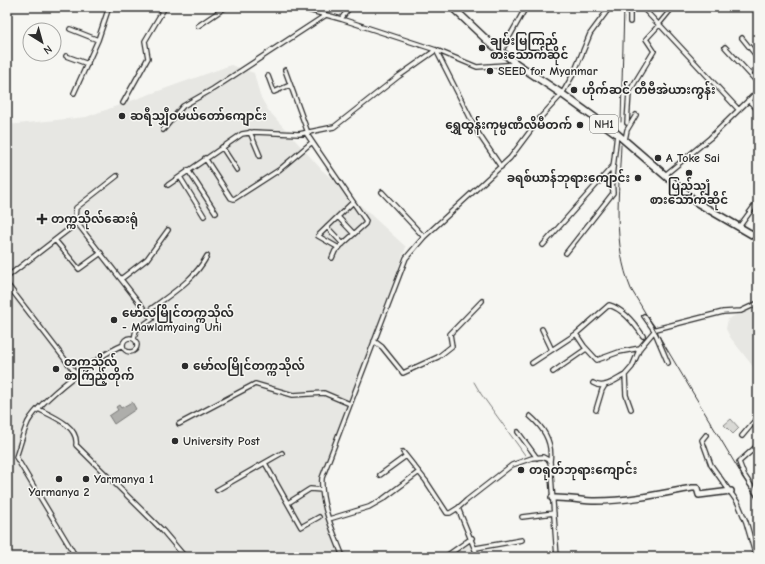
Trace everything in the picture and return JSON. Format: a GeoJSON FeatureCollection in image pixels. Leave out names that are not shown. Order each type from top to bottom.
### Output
{"type":"FeatureCollection","features":[{"type":"Feature","properties":{"kind":"highway","name":"NH1"},"geometry":{"type":"LineString","coordinates":[[452,7],[501,52],[625,140],[701,205],[758,238]]}},
{"type":"Feature","properties":{"kind":"street"},"geometry":{"type":"LineString","coordinates":[[74,93],[98,40],[109,7]]}},
{"type":"Feature","properties":{"kind":"street"},"geometry":{"type":"LineString","coordinates":[[123,103],[148,58],[145,41],[165,7]]}},
{"type":"Feature","properties":{"kind":"street"},"geometry":{"type":"LineString","coordinates":[[198,26],[226,7]]}},
{"type":"Feature","properties":{"kind":"street"},"geometry":{"type":"LineString","coordinates":[[297,7],[341,19],[436,50],[477,67],[517,64]]}},
{"type":"Feature","properties":{"kind":"street"},"geometry":{"type":"LineString","coordinates":[[341,19],[350,7]]}},
{"type":"Feature","properties":{"kind":"street"},"geometry":{"type":"LineString","coordinates":[[501,52],[526,7]]}},
{"type":"Feature","properties":{"kind":"street"},"geometry":{"type":"LineString","coordinates":[[343,557],[329,519],[322,490],[322,478],[406,258],[424,237],[510,158],[540,118],[562,94],[574,73],[590,34],[610,7]]}},
{"type":"Feature","properties":{"kind":"street"},"geometry":{"type":"LineString","coordinates":[[630,7],[630,22]]}},
{"type":"Feature","properties":{"kind":"street"},"geometry":{"type":"LineString","coordinates":[[642,7],[738,109]]}},
{"type":"Feature","properties":{"kind":"street"},"geometry":{"type":"LineString","coordinates":[[628,123],[629,92],[654,51],[646,39],[673,7]]}},
{"type":"Feature","properties":{"kind":"street"},"geometry":{"type":"LineString","coordinates":[[163,130],[183,106],[213,89],[326,15]]}},
{"type":"Feature","properties":{"kind":"street"},"geometry":{"type":"LineString","coordinates":[[70,29],[98,40]]}},
{"type":"Feature","properties":{"kind":"street"},"geometry":{"type":"LineString","coordinates":[[742,38],[758,58]]}},
{"type":"Feature","properties":{"kind":"street"},"geometry":{"type":"LineString","coordinates":[[725,47],[758,83]]}},
{"type":"Feature","properties":{"kind":"street"},"geometry":{"type":"LineString","coordinates":[[168,185],[239,136],[250,132],[307,133],[334,127],[399,76],[436,50]]}},
{"type":"Feature","properties":{"kind":"street"},"geometry":{"type":"LineString","coordinates":[[436,50],[478,133],[501,167]]}},
{"type":"Feature","properties":{"kind":"street"},"geometry":{"type":"LineString","coordinates":[[66,56],[88,64]]}},
{"type":"Feature","properties":{"kind":"street"},"geometry":{"type":"LineString","coordinates":[[284,70],[311,143],[366,221],[365,224],[339,248],[332,258]]}},
{"type":"Feature","properties":{"kind":"street"},"geometry":{"type":"LineString","coordinates":[[268,76],[274,92],[290,86]]}},
{"type":"Feature","properties":{"kind":"street"},"geometry":{"type":"LineString","coordinates":[[665,175],[710,138],[758,91]]}},
{"type":"Feature","properties":{"kind":"street"},"geometry":{"type":"LineString","coordinates":[[748,100],[758,110]]}},
{"type":"Feature","properties":{"kind":"street"},"geometry":{"type":"LineString","coordinates":[[625,140],[627,130],[636,115]]}},
{"type":"Feature","properties":{"kind":"street"},"geometry":{"type":"LineString","coordinates":[[250,132],[260,156]]}},
{"type":"Feature","properties":{"kind":"street"},"geometry":{"type":"LineString","coordinates":[[566,253],[612,196],[613,166],[617,134]]}},
{"type":"Feature","properties":{"kind":"street"},"geometry":{"type":"LineString","coordinates":[[206,158],[231,198],[234,198],[279,170],[311,143]]}},
{"type":"Feature","properties":{"kind":"street"},"geometry":{"type":"LineString","coordinates":[[222,147],[238,170]]}},
{"type":"Feature","properties":{"kind":"street"},"geometry":{"type":"LineString","coordinates":[[543,245],[613,166]]}},
{"type":"Feature","properties":{"kind":"street"},"geometry":{"type":"LineString","coordinates":[[188,170],[216,212]]}},
{"type":"Feature","properties":{"kind":"street"},"geometry":{"type":"LineString","coordinates":[[117,176],[76,208],[75,217],[77,223],[152,319],[136,330],[134,339],[137,345],[134,350],[126,350],[123,345]]}},
{"type":"Feature","properties":{"kind":"street"},"geometry":{"type":"LineString","coordinates":[[180,177],[204,216]]}},
{"type":"Feature","properties":{"kind":"street"},"geometry":{"type":"LineString","coordinates":[[382,192],[424,237]]}},
{"type":"Feature","properties":{"kind":"street"},"geometry":{"type":"LineString","coordinates":[[739,227],[758,201]]}},
{"type":"Feature","properties":{"kind":"street"},"geometry":{"type":"LineString","coordinates":[[339,248],[318,237],[354,202]]}},
{"type":"Feature","properties":{"kind":"street"},"geometry":{"type":"LineString","coordinates":[[338,217],[354,234]]}},
{"type":"Feature","properties":{"kind":"street"},"geometry":{"type":"LineString","coordinates":[[7,277],[77,223]]}},
{"type":"Feature","properties":{"kind":"street"},"geometry":{"type":"LineString","coordinates":[[327,227],[343,244]]}},
{"type":"Feature","properties":{"kind":"street"},"geometry":{"type":"LineString","coordinates":[[121,279],[147,260],[168,230]]}},
{"type":"Feature","properties":{"kind":"street"},"geometry":{"type":"LineString","coordinates":[[55,240],[79,269],[101,253]]}},
{"type":"Feature","properties":{"kind":"street"},"geometry":{"type":"LineString","coordinates":[[147,312],[195,275],[207,256]]}},
{"type":"Feature","properties":{"kind":"street"},"geometry":{"type":"LineString","coordinates":[[7,284],[77,375]]}},
{"type":"Feature","properties":{"kind":"street"},"geometry":{"type":"LineString","coordinates":[[374,341],[382,347],[403,373],[438,357],[452,346],[450,334],[482,301]]}},
{"type":"Feature","properties":{"kind":"street"},"geometry":{"type":"LineString","coordinates":[[593,383],[598,386],[605,385],[625,375],[632,367],[640,348],[648,341],[654,330],[723,312],[741,311],[758,303]]}},
{"type":"Feature","properties":{"kind":"street"},"geometry":{"type":"LineString","coordinates":[[532,363],[576,334],[609,305],[617,308],[634,323],[643,336]]}},
{"type":"Feature","properties":{"kind":"street"},"geometry":{"type":"LineString","coordinates":[[644,316],[654,330],[668,363]]}},
{"type":"Feature","properties":{"kind":"street"},"geometry":{"type":"LineString","coordinates":[[542,329],[552,350]]}},
{"type":"Feature","properties":{"kind":"street"},"geometry":{"type":"LineString","coordinates":[[576,334],[586,349],[598,360],[619,352],[640,348]]}},
{"type":"Feature","properties":{"kind":"street"},"geometry":{"type":"LineString","coordinates":[[76,557],[16,457],[28,423],[38,408],[77,375],[115,348],[123,345],[126,339],[134,339]]}},
{"type":"Feature","properties":{"kind":"street"},"geometry":{"type":"LineString","coordinates":[[553,372],[586,349]]}},
{"type":"Feature","properties":{"kind":"street"},"geometry":{"type":"LineString","coordinates":[[625,375],[626,395],[632,409]]}},
{"type":"Feature","properties":{"kind":"street"},"geometry":{"type":"LineString","coordinates":[[179,424],[254,384],[293,395],[324,393],[330,398],[350,404]]}},
{"type":"Feature","properties":{"kind":"street"},"geometry":{"type":"LineString","coordinates":[[596,410],[605,385]]}},
{"type":"Feature","properties":{"kind":"street"},"geometry":{"type":"LineString","coordinates":[[38,408],[74,431],[77,439],[76,445],[163,531],[185,557]]}},
{"type":"Feature","properties":{"kind":"street"},"geometry":{"type":"LineString","coordinates":[[530,416],[540,425],[547,436],[551,448],[550,461],[552,498],[557,557]]}},
{"type":"Feature","properties":{"kind":"street"},"geometry":{"type":"LineString","coordinates":[[742,436],[758,417]]}},
{"type":"Feature","properties":{"kind":"street"},"geometry":{"type":"LineString","coordinates":[[518,432],[537,458]]}},
{"type":"Feature","properties":{"kind":"street"},"geometry":{"type":"LineString","coordinates":[[706,435],[702,438],[702,440],[711,465],[731,491],[746,522],[756,557]]}},
{"type":"Feature","properties":{"kind":"street"},"geometry":{"type":"LineString","coordinates":[[758,445],[739,462],[744,475],[758,496]]}},
{"type":"Feature","properties":{"kind":"street"},"geometry":{"type":"LineString","coordinates":[[217,490],[282,453]]}},
{"type":"Feature","properties":{"kind":"street"},"geometry":{"type":"LineString","coordinates":[[380,475],[405,454],[447,513],[450,513],[504,470],[522,460],[543,457],[550,461]]}},
{"type":"Feature","properties":{"kind":"street"},"geometry":{"type":"LineString","coordinates":[[265,463],[301,527],[320,517]]}},
{"type":"Feature","properties":{"kind":"street"},"geometry":{"type":"LineString","coordinates":[[329,519],[369,507],[383,499],[419,472]]}},
{"type":"Feature","properties":{"kind":"street"},"geometry":{"type":"LineString","coordinates":[[552,498],[567,497],[594,501],[625,499],[692,488],[697,488],[699,495],[731,491]]}},
{"type":"Feature","properties":{"kind":"street"},"geometry":{"type":"LineString","coordinates":[[288,503],[310,489],[322,490]]}},
{"type":"Feature","properties":{"kind":"street"},"geometry":{"type":"LineString","coordinates":[[458,508],[472,538],[478,557]]}},
{"type":"Feature","properties":{"kind":"street"},"geometry":{"type":"LineString","coordinates":[[522,517],[554,513]]}},
{"type":"Feature","properties":{"kind":"street"},"geometry":{"type":"LineString","coordinates":[[444,557],[472,538]]}},
{"type":"Feature","properties":{"kind":"street"},"geometry":{"type":"LineString","coordinates":[[476,548],[522,540]]}},
{"type":"Feature","properties":{"kind":"shaded area","name":"မော်လမြိုင်တက္ကသိုလ်"},"geometry":{"type":"Polygon","coordinates":[[[231,65],[254,73],[260,96],[268,110],[322,170],[406,247],[318,485],[341,557],[7,557],[7,125],[86,117],[231,65]]]}},
{"type":"Feature","properties":{"kind":"shaded area"},"geometry":{"type":"Polygon","coordinates":[[[758,305],[758,373],[730,337],[726,329],[728,319],[758,305]]]}},
{"type":"Feature","properties":{"kind":"shaded area"},"geometry":{"type":"Polygon","coordinates":[[[132,402],[136,409],[114,424],[109,416],[118,410],[116,407],[119,405],[121,408],[132,402]]]}},
{"type":"Feature","properties":{"kind":"shaded area"},"geometry":{"type":"Polygon","coordinates":[[[731,419],[739,428],[733,434],[724,425],[731,419]]]}},
{"type":"Feature","properties":{"kind":"shaded area"},"geometry":{"type":"Polygon","coordinates":[[[469,537],[477,557],[442,557],[441,555],[469,537]]]}},
{"type":"Feature","properties":{"kind":"waterway"},"geometry":{"type":"LineString","coordinates":[[474,382],[525,455]]}},
{"type":"Feature","properties":{"kind":"railway"},"geometry":{"type":"LineString","coordinates":[[621,122],[624,7]]}},
{"type":"Feature","properties":{"kind":"railway"},"geometry":{"type":"LineString","coordinates":[[621,145],[618,200],[619,236],[625,272],[631,289],[758,502]]}},
{"type":"Feature","properties":{"kind":"place","name":"ချမ်းမြကြည် စားသောက်ဆိုင်"},"geometry":{"type":"Point","coordinates":[482,48]}},
{"type":"Feature","properties":{"kind":"place","name":"SEED for Myanmar"},"geometry":{"type":"Point","coordinates":[490,71]}},
{"type":"Feature","properties":{"kind":"place","name":"ဟိုက်ဆင် တီဗီအဲယားကွန်း"},"geometry":{"type":"Point","coordinates":[574,90]}},
{"type":"Feature","properties":{"kind":"place","name":"ဆရီသျှီဝမယ်တော်ကျောင်း"},"geometry":{"type":"Point","coordinates":[122,116]}},
{"type":"Feature","properties":{"kind":"place","name":"ရွှေထွန်းကုမ္ပဏီလိမီတက်"},"geometry":{"type":"Point","coordinates":[580,125]}},
{"type":"Feature","properties":{"kind":"place","name":"A Toke Sai"},"geometry":{"type":"Point","coordinates":[658,158]}},
{"type":"Feature","properties":{"kind":"place","name":"ပြည်သျှံ စားသောက်ဆိုင်"},"geometry":{"type":"Point","coordinates":[689,173]}},
{"type":"Feature","properties":{"kind":"place","name":"ခရစ်ယာန်ဘုရားကျောင်း"},"geometry":{"type":"Point","coordinates":[638,178]}},
{"type":"Feature","properties":{"kind":"place","name":"တက္ကသိုလ်ဆေးရုံ"},"geometry":{"type":"Point","coordinates":[42,219]}},
{"type":"Feature","properties":{"kind":"place","name":"မော်လမြိုင်တက္ကသိုလ် - Mawlamyaing Uni"},"geometry":{"type":"Point","coordinates":[114,320]}},
{"type":"Feature","properties":{"kind":"place","name":"မော်လမြိုင်တက္ကသိုလ်"},"geometry":{"type":"Point","coordinates":[185,366]}},
{"type":"Feature","properties":{"kind":"place","name":"တက္ကသိုလ် စာကြည့်တိုက်"},"geometry":{"type":"Point","coordinates":[56,369]}},
{"type":"Feature","properties":{"kind":"place","name":"University Post"},"geometry":{"type":"Point","coordinates":[175,441]}},
{"type":"Feature","properties":{"kind":"place","name":"တရုတ်ဘုရားကျောင်း"},"geometry":{"type":"Point","coordinates":[521,470]}},
{"type":"Feature","properties":{"kind":"place","name":"Yarmanya 2"},"geometry":{"type":"Point","coordinates":[59,479]}},
{"type":"Feature","properties":{"kind":"place","name":"Yarmanya 1"},"geometry":{"type":"Point","coordinates":[86,479]}}]}
